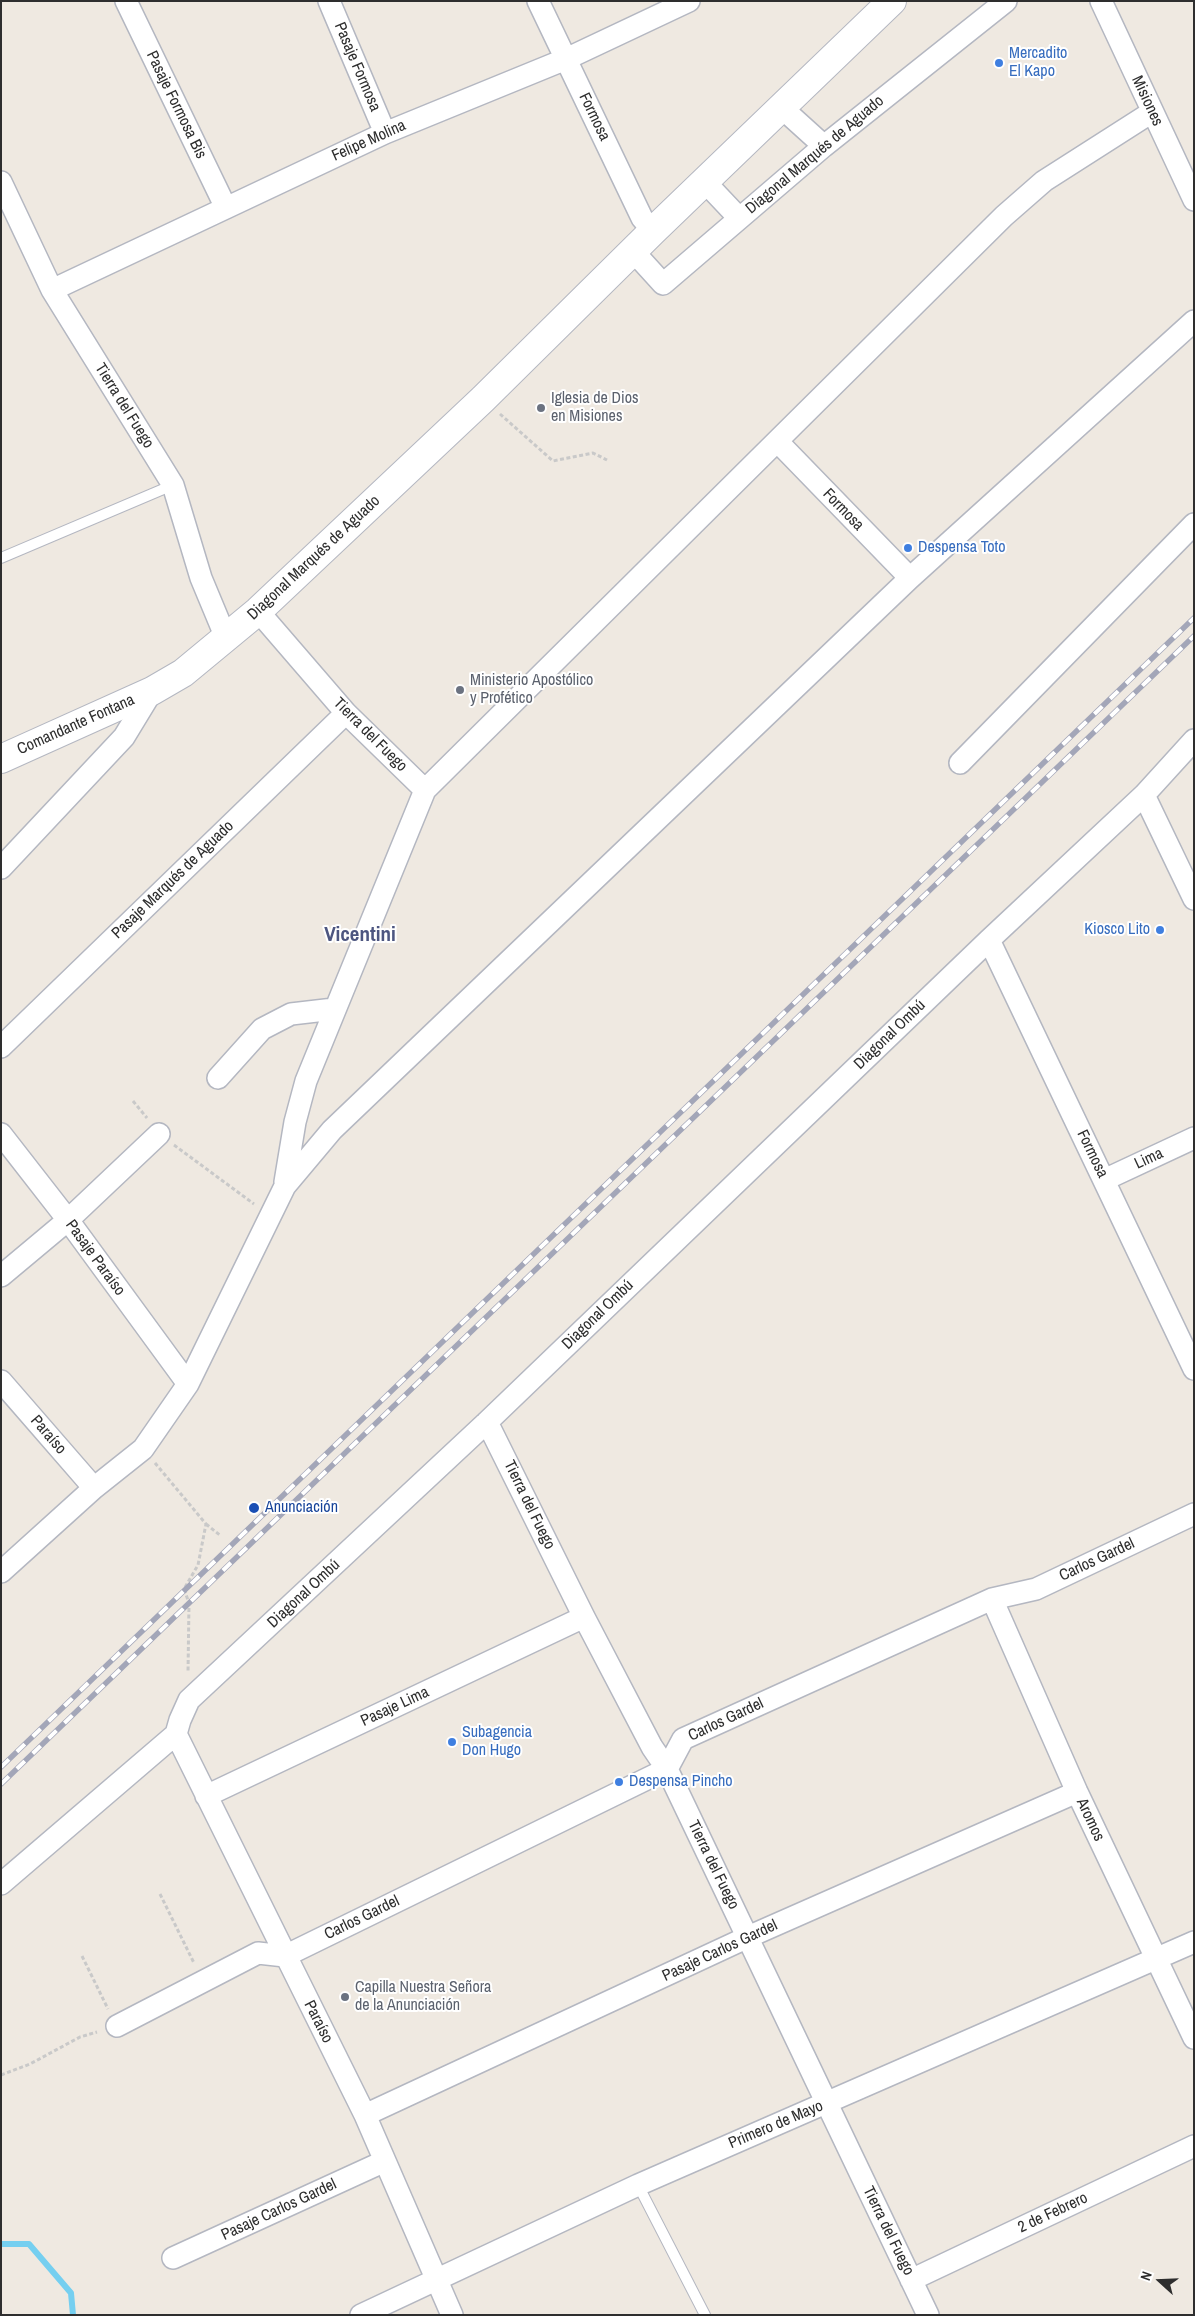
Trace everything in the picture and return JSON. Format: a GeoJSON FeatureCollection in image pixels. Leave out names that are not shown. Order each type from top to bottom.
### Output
{"type":"FeatureCollection","features":[{"type":"Feature","properties":{"kind":"street","name":"Pasaje Formosa Bis"},"geometry":{"type":"LineString","coordinates":[[126,1],[226,208]]}},
{"type":"Feature","properties":{"kind":"street","name":"Pasaje Formosa"},"geometry":{"type":"LineString","coordinates":[[329,1],[384,133]]}},
{"type":"Feature","properties":{"kind":"street","name":"Formosa"},"geometry":{"type":"LineString","coordinates":[[538,1],[642,218],[653,231]]}},
{"type":"Feature","properties":{"kind":"street","name":"Felipe Molina"},"geometry":{"type":"LineString","coordinates":[[52,290],[384,133],[566,59],[689,1]]}},
{"type":"Feature","properties":{"kind":"street","name":"Diagonal Marqués de Aguado"},"geometry":{"type":"LineString","coordinates":[[1,868],[124,737],[152,691],[183,674],[258,611],[483,399],[653,231],[892,1]]}},
{"type":"Feature","properties":{"kind":"street","name":"Diagonal Marqués de Aguado"},"geometry":{"type":"LineString","coordinates":[[633,251],[663,284],[824,146],[1006,1]]}},
{"type":"Feature","properties":{"kind":"street","name":"Misiones"},"geometry":{"type":"LineString","coordinates":[[1101,1],[1194,200]]}},
{"type":"Feature","properties":{"kind":"street"},"geometry":{"type":"LineString","coordinates":[[782,108],[824,146]]}},
{"type":"Feature","properties":{"kind":"street"},"geometry":{"type":"LineString","coordinates":[[285,1186],[295,1122],[306,1081],[425,790],[1004,216],[1044,181],[1152,112]]}},
{"type":"Feature","properties":{"kind":"street","name":"Tierra del Fuego"},"geometry":{"type":"LineString","coordinates":[[1,182],[52,290],[173,485],[201,578],[226,638]]}},
{"type":"Feature","properties":{"kind":"street"},"geometry":{"type":"LineString","coordinates":[[706,182],[739,218]]}},
{"type":"Feature","properties":{"kind":"street"},"geometry":{"type":"LineString","coordinates":[[1,1572],[94,1488],[144,1449],[188,1384],[285,1186],[332,1130],[910,578],[1194,321]]}},
{"type":"Feature","properties":{"kind":"street","name":"Formosa"},"geometry":{"type":"LineString","coordinates":[[777,441],[910,578]]}},
{"type":"Feature","properties":{"kind":"street"},"geometry":{"type":"LineString","coordinates":[[960,763],[1194,524]]}},
{"type":"Feature","properties":{"kind":"street","name":"Tierra del Fuego"},"geometry":{"type":"LineString","coordinates":[[258,611],[346,713],[425,790]]}},
{"type":"Feature","properties":{"kind":"street","name":"Comandante Fontana"},"geometry":{"type":"LineString","coordinates":[[1,759],[152,691]]}},
{"type":"Feature","properties":{"kind":"street","name":"Pasaje Marqués de Aguado"},"geometry":{"type":"LineString","coordinates":[[1,1047],[346,713]]}},
{"type":"Feature","properties":{"kind":"street","name":"Diagonal Ombú"},"geometry":{"type":"LineString","coordinates":[[1,1884],[176,1734],[189,1700],[488,1422],[989,940],[1144,794],[1194,740]]}},
{"type":"Feature","properties":{"kind":"street"},"geometry":{"type":"LineString","coordinates":[[1144,794],[1194,899]]}},
{"type":"Feature","properties":{"kind":"street","name":"Formosa"},"geometry":{"type":"LineString","coordinates":[[989,940],[1194,1369]]}},
{"type":"Feature","properties":{"kind":"street"},"geometry":{"type":"LineString","coordinates":[[218,1078],[262,1029],[291,1014],[334,1009]]}},
{"type":"Feature","properties":{"kind":"street","name":"Pasaje Paraíso"},"geometry":{"type":"LineString","coordinates":[[1,1134],[68,1220],[188,1384]]}},
{"type":"Feature","properties":{"kind":"street"},"geometry":{"type":"LineString","coordinates":[[1,1276],[68,1220],[159,1134]]}},
{"type":"Feature","properties":{"kind":"street","name":"Lima"},"geometry":{"type":"LineString","coordinates":[[1104,1180],[1194,1138]]}},
{"type":"Feature","properties":{"kind":"street","name":"Paraíso"},"geometry":{"type":"LineString","coordinates":[[1,1381],[94,1488]]}},
{"type":"Feature","properties":{"kind":"street","name":"Tierra del Fuego"},"geometry":{"type":"LineString","coordinates":[[488,1422],[584,1617],[652,1747],[667,1769],[928,2315]]}},
{"type":"Feature","properties":{"kind":"street","name":"Carlos Gardel"},"geometry":{"type":"LineString","coordinates":[[284,1956],[667,1769],[683,1739],[992,1599],[1036,1588],[1194,1514]]}},
{"type":"Feature","properties":{"kind":"street","name":"Aromos"},"geometry":{"type":"LineString","coordinates":[[992,1599],[1077,1792],[1194,2038]]}},
{"type":"Feature","properties":{"kind":"street","name":"Pasaje Lima"},"geometry":{"type":"LineString","coordinates":[[206,1796],[584,1617]]}},
{"type":"Feature","properties":{"kind":"street","name":"Paraíso"},"geometry":{"type":"LineString","coordinates":[[176,1734],[284,1956],[365,2115],[452,2315]]}},
{"type":"Feature","properties":{"kind":"street","name":"Pasaje Carlos Gardel"},"geometry":{"type":"LineString","coordinates":[[365,2115],[748,1938],[1077,1792]]}},
{"type":"Feature","properties":{"kind":"street","name":"Primero de Mayo"},"geometry":{"type":"LineString","coordinates":[[361,2315],[638,2185],[1194,1942]]}},
{"type":"Feature","properties":{"kind":"street"},"geometry":{"type":"LineString","coordinates":[[117,2026],[258,1953],[284,1956]]}},
{"type":"Feature","properties":{"kind":"street","name":"2 de Febrero"},"geometry":{"type":"LineString","coordinates":[[911,2280],[1194,2146]]}},
{"type":"Feature","properties":{"kind":"street","name":"Pasaje Carlos Gardel"},"geometry":{"type":"LineString","coordinates":[[173,2258],[385,2161]]}},
{"type":"Feature","properties":{"kind":"lane"},"geometry":{"type":"LineString","coordinates":[[1,558],[173,485]]}},
{"type":"Feature","properties":{"kind":"lane"},"geometry":{"type":"LineString","coordinates":[[638,2185],[705,2315]]}},
{"type":"Feature","properties":{"kind":"path"},"geometry":{"type":"LineString","coordinates":[[483,399],[553,461],[593,453],[607,460]]}},
{"type":"Feature","properties":{"kind":"path"},"geometry":{"type":"LineString","coordinates":[[133,1101],[159,1134],[271,1216]]}},
{"type":"Feature","properties":{"kind":"path"},"geometry":{"type":"LineString","coordinates":[[144,1449],[206,1524],[221,1536]]}},
{"type":"Feature","properties":{"kind":"path"},"geometry":{"type":"LineString","coordinates":[[189,1700],[189,1603],[184,1589],[198,1565],[206,1524]]}},
{"type":"Feature","properties":{"kind":"path"},"geometry":{"type":"LineString","coordinates":[[160,1894],[203,1980]]}},
{"type":"Feature","properties":{"kind":"path"},"geometry":{"type":"LineString","coordinates":[[1,2075],[30,2064],[80,2037],[117,2026],[82,1956]]}},
{"type":"Feature","properties":{"kind":"waterway"},"geometry":{"type":"LineString","coordinates":[[1,2244],[29,2244],[71,2293],[73,2315]]}},
{"type":"Feature","properties":{"kind":"railway"},"geometry":{"type":"LineString","coordinates":[[1,1767],[1194,618]]}},
{"type":"Feature","properties":{"kind":"railway"},"geometry":{"type":"LineString","coordinates":[[1,1784],[1194,636]]}},
{"type":"Feature","properties":{"kind":"place","name":"Mercadito El Kapo"},"geometry":{"type":"Point","coordinates":[999,63]}},
{"type":"Feature","properties":{"kind":"place","name":"Iglesia de Dios en Misiones"},"geometry":{"type":"Point","coordinates":[541,408]}},
{"type":"Feature","properties":{"kind":"place","name":"Despensa Toto"},"geometry":{"type":"Point","coordinates":[908,548]}},
{"type":"Feature","properties":{"kind":"place","name":"Ministerio Apostólico y Profético"},"geometry":{"type":"Point","coordinates":[460,690]}},
{"type":"Feature","properties":{"kind":"place","name":"Kiosco Lito"},"geometry":{"type":"Point","coordinates":[1160,930]}},
{"type":"Feature","properties":{"kind":"place","name":"Anunciación"},"geometry":{"type":"Point","coordinates":[254,1508]}},
{"type":"Feature","properties":{"kind":"place","name":"Subagencia Don Hugo"},"geometry":{"type":"Point","coordinates":[452,1742]}},
{"type":"Feature","properties":{"kind":"place","name":"Despensa Pincho"},"geometry":{"type":"Point","coordinates":[619,1782]}},
{"type":"Feature","properties":{"kind":"place","name":"Capilla Nuestra Señora de la Anunciación"},"geometry":{"type":"Point","coordinates":[345,1997]}},
{"type":"Feature","properties":{"kind":"district","name":"Vicentini"},"geometry":{"type":"Point","coordinates":[360,935]}}]}
